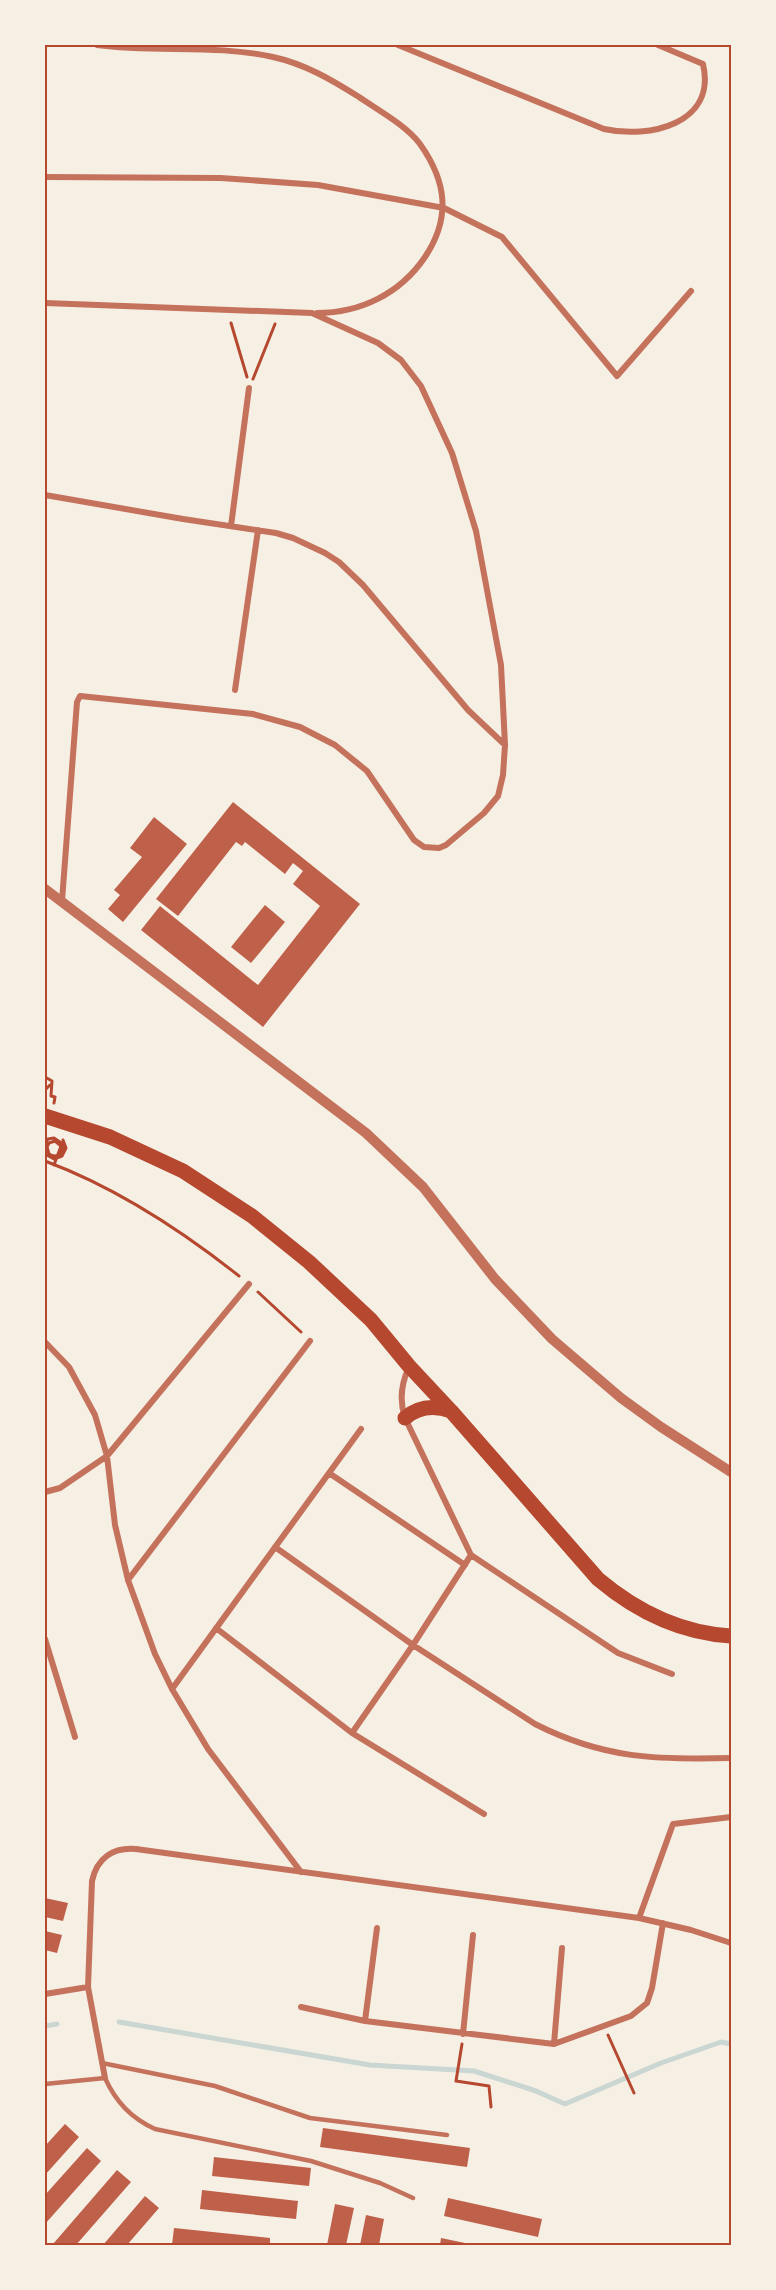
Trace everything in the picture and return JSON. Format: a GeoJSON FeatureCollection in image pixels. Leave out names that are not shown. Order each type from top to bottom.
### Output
{"type":"FeatureCollection","features":[{"type":"Feature","properties":{"kind":"main road"},"geometry":{"type":"LineString","coordinates":[[45,1116],[110,1137],[147,1153],[218,1192],[252,1216],[309,1262],[371,1320],[582,1563],[616,1594],[657,1618],[701,1632],[731,1636]]}},
{"type":"Feature","properties":{"kind":"main road"},"geometry":{"type":"LineString","coordinates":[[405,1418],[424,1408],[442,1408],[451,1411]]}},
{"type":"Feature","properties":{"kind":"street"},"geometry":{"type":"LineString","coordinates":[[45,303],[330,313],[363,306],[394,290],[414,272],[429,251],[441,223],[444,208],[438,178],[419,143],[390,117],[328,78],[292,62],[255,53],[190,49],[123,49],[97,45]]}},
{"type":"Feature","properties":{"kind":"street"},"geometry":{"type":"LineString","coordinates":[[398,45],[604,129],[635,133],[668,127],[697,105],[705,89],[706,77],[703,64],[658,45]]}},
{"type":"Feature","properties":{"kind":"street"},"geometry":{"type":"LineString","coordinates":[[45,177],[221,178],[318,185],[444,208],[502,237],[617,376],[691,291]]}},
{"type":"Feature","properties":{"kind":"street"},"geometry":{"type":"LineString","coordinates":[[62,901],[77,702],[80,696],[253,714],[300,727],[335,745],[367,771],[414,840],[432,849],[453,841],[484,813],[498,796],[504,775],[505,745],[501,665],[476,531],[452,453],[430,402],[411,371],[389,351],[367,336],[312,313]]}},
{"type":"Feature","properties":{"kind":"street"},"geometry":{"type":"LineString","coordinates":[[231,526],[249,388]]}},
{"type":"Feature","properties":{"kind":"street"},"geometry":{"type":"LineString","coordinates":[[45,495],[276,533],[310,544],[352,573],[468,710],[505,745]]}},
{"type":"Feature","properties":{"kind":"street"},"geometry":{"type":"LineString","coordinates":[[235,690],[258,530]]}},
{"type":"Feature","properties":{"kind":"street"},"geometry":{"type":"LineString","coordinates":[[45,889],[366,1133],[423,1187],[495,1279],[552,1339],[637,1410],[731,1472]]}},
{"type":"Feature","properties":{"kind":"street"},"geometry":{"type":"LineString","coordinates":[[45,1492],[60,1488],[107,1456],[249,1284]]}},
{"type":"Feature","properties":{"kind":"street"},"geometry":{"type":"LineString","coordinates":[[128,1580],[310,1341]]}},
{"type":"Feature","properties":{"kind":"street"},"geometry":{"type":"LineString","coordinates":[[45,1342],[69,1367],[95,1415],[107,1456],[115,1525],[128,1580],[151,1645],[172,1689],[208,1749],[301,1872]]}},
{"type":"Feature","properties":{"kind":"street"},"geometry":{"type":"LineString","coordinates":[[409,1366],[404,1377],[401,1396],[405,1418],[471,1555],[618,1653],[672,1674]]}},
{"type":"Feature","properties":{"kind":"street"},"geometry":{"type":"LineString","coordinates":[[172,1689],[361,1429]]}},
{"type":"Feature","properties":{"kind":"street"},"geometry":{"type":"LineString","coordinates":[[329,1473],[465,1565]]}},
{"type":"Feature","properties":{"kind":"street"},"geometry":{"type":"LineString","coordinates":[[275,1547],[413,1645],[535,1724],[572,1741],[637,1757],[660,1760],[731,1758]]}},
{"type":"Feature","properties":{"kind":"street"},"geometry":{"type":"LineString","coordinates":[[352,1733],[413,1645],[471,1555]]}},
{"type":"Feature","properties":{"kind":"street"},"geometry":{"type":"LineString","coordinates":[[216,1628],[352,1733],[484,1814]]}},
{"type":"Feature","properties":{"kind":"street"},"geometry":{"type":"LineString","coordinates":[[45,1639],[75,1737]]}},
{"type":"Feature","properties":{"kind":"street"},"geometry":{"type":"LineString","coordinates":[[639,1918],[673,1824],[731,1817]]}},
{"type":"Feature","properties":{"kind":"street"},"geometry":{"type":"LineString","coordinates":[[105,2078],[88,1987],[92,1881],[97,1866],[110,1853],[127,1848],[639,1918],[731,1943]]}},
{"type":"Feature","properties":{"kind":"street"},"geometry":{"type":"LineString","coordinates":[[301,2007],[364,2021],[554,2044],[636,2013],[647,2003],[652,1988],[663,1923]]}},
{"type":"Feature","properties":{"kind":"street"},"geometry":{"type":"LineString","coordinates":[[364,2021],[377,1928]]}},
{"type":"Feature","properties":{"kind":"street"},"geometry":{"type":"LineString","coordinates":[[463,2034],[473,1935]]}},
{"type":"Feature","properties":{"kind":"street"},"geometry":{"type":"LineString","coordinates":[[554,2044],[562,1948]]}},
{"type":"Feature","properties":{"kind":"street"},"geometry":{"type":"LineString","coordinates":[[45,1994],[88,1987]]}},
{"type":"Feature","properties":{"kind":"lane"},"geometry":{"type":"LineString","coordinates":[[102,2063],[215,2086],[310,2118],[447,2135]]}},
{"type":"Feature","properties":{"kind":"lane"},"geometry":{"type":"LineString","coordinates":[[45,2084],[105,2078],[125,2110],[155,2129],[311,2161],[380,2183],[413,2198]]}},
{"type":"Feature","properties":{"kind":"path"},"geometry":{"type":"LineString","coordinates":[[242,321],[231,321],[243,358],[249,388]]}},
{"type":"Feature","properties":{"kind":"path"},"geometry":{"type":"LineString","coordinates":[[249,388],[275,323],[285,323]]}},
{"type":"Feature","properties":{"kind":"path"},"geometry":{"type":"LineString","coordinates":[[45,1090],[47,1085]]}},
{"type":"Feature","properties":{"kind":"path"},"geometry":{"type":"LineString","coordinates":[[45,1144],[51,1138],[61,1141],[62,1152],[55,1156],[49,1154],[47,1147],[52,1142],[58,1142],[61,1146],[54,1165]]}},
{"type":"Feature","properties":{"kind":"path"},"geometry":{"type":"LineString","coordinates":[[45,1161],[147,1212],[186,1237],[249,1284],[310,1341]]}},
{"type":"Feature","properties":{"kind":"path"},"geometry":{"type":"LineString","coordinates":[[604,2025],[634,2093]]}},
{"type":"Feature","properties":{"kind":"path"},"geometry":{"type":"LineString","coordinates":[[463,2034],[456,2081],[489,2086],[491,2107]]}},
{"type":"Feature","properties":{"kind":"building"},"geometry":{"type":"Polygon","coordinates":[[[233,802],[360,904],[263,1027],[141,930],[160,906],[258,985],[320,906],[293,884],[303,871],[293,863],[285,874],[245,842],[242,846],[236,842],[178,916],[156,899],[233,802]]]}},
{"type":"Feature","properties":{"kind":"building"},"geometry":{"type":"Polygon","coordinates":[[[154,817],[187,844],[123,922],[108,909],[120,895],[114,890],[142,857],[130,848],[154,817]]]}},
{"type":"Feature","properties":{"kind":"building"},"geometry":{"type":"Polygon","coordinates":[[[265,905],[285,922],[251,963],[231,947],[265,905]]]}},
{"type":"Feature","properties":{"kind":"building"},"geometry":{"type":"Polygon","coordinates":[[[45,1898],[68,1903],[63,1921],[45,1917],[45,1898]]]}},
{"type":"Feature","properties":{"kind":"building"},"geometry":{"type":"Polygon","coordinates":[[[45,1931],[62,1935],[57,1953],[45,1950],[45,1931]]]}},
{"type":"Feature","properties":{"kind":"building"},"geometry":{"type":"Polygon","coordinates":[[[65,2124],[79,2137],[45,2175],[45,2146],[65,2124]]]}},
{"type":"Feature","properties":{"kind":"building"},"geometry":{"type":"Polygon","coordinates":[[[323,2128],[470,2148],[467,2167],[320,2147],[323,2128]]]}},
{"type":"Feature","properties":{"kind":"building"},"geometry":{"type":"Polygon","coordinates":[[[87,2148],[101,2161],[45,2224],[45,2195],[87,2148]]]}},
{"type":"Feature","properties":{"kind":"building"},"geometry":{"type":"Polygon","coordinates":[[[214,2157],[311,2168],[309,2186],[212,2176],[214,2157]]]}},
{"type":"Feature","properties":{"kind":"building"},"geometry":{"type":"Polygon","coordinates":[[[117,2170],[131,2182],[76,2245],[53,2244],[117,2170]]]}},
{"type":"Feature","properties":{"kind":"building"},"geometry":{"type":"Polygon","coordinates":[[[202,2190],[298,2201],[296,2219],[200,2209],[202,2190]]]}},
{"type":"Feature","properties":{"kind":"building"},"geometry":{"type":"Polygon","coordinates":[[[145,2196],[159,2208],[127,2245],[103,2245],[145,2196]]]}},
{"type":"Feature","properties":{"kind":"building"},"geometry":{"type":"Polygon","coordinates":[[[448,2198],[542,2219],[538,2237],[444,2216],[448,2198]]]}},
{"type":"Feature","properties":{"kind":"building"},"geometry":{"type":"Polygon","coordinates":[[[335,2204],[354,2208],[346,2245],[327,2245],[335,2204]]]}},
{"type":"Feature","properties":{"kind":"building"},"geometry":{"type":"Polygon","coordinates":[[[366,2215],[384,2219],[379,2245],[360,2245],[366,2215]]]}},
{"type":"Feature","properties":{"kind":"building"},"geometry":{"type":"Polygon","coordinates":[[[174,2228],[270,2238],[270,2245],[172,2245],[174,2228]]]}},
{"type":"Feature","properties":{"kind":"building"},"geometry":{"type":"Polygon","coordinates":[[[441,2238],[470,2244],[470,2245],[440,2245],[441,2238]]]}},
{"type":"Feature","properties":{"kind":"waterway"},"geometry":{"type":"LineString","coordinates":[[119,2022],[370,2065],[474,2071],[536,2091],[565,2104],[661,2063],[721,2042],[731,2044]]}},
{"type":"Feature","properties":{"kind":"waterway"},"geometry":{"type":"LineString","coordinates":[[45,2026],[57,2024]]}}]}
